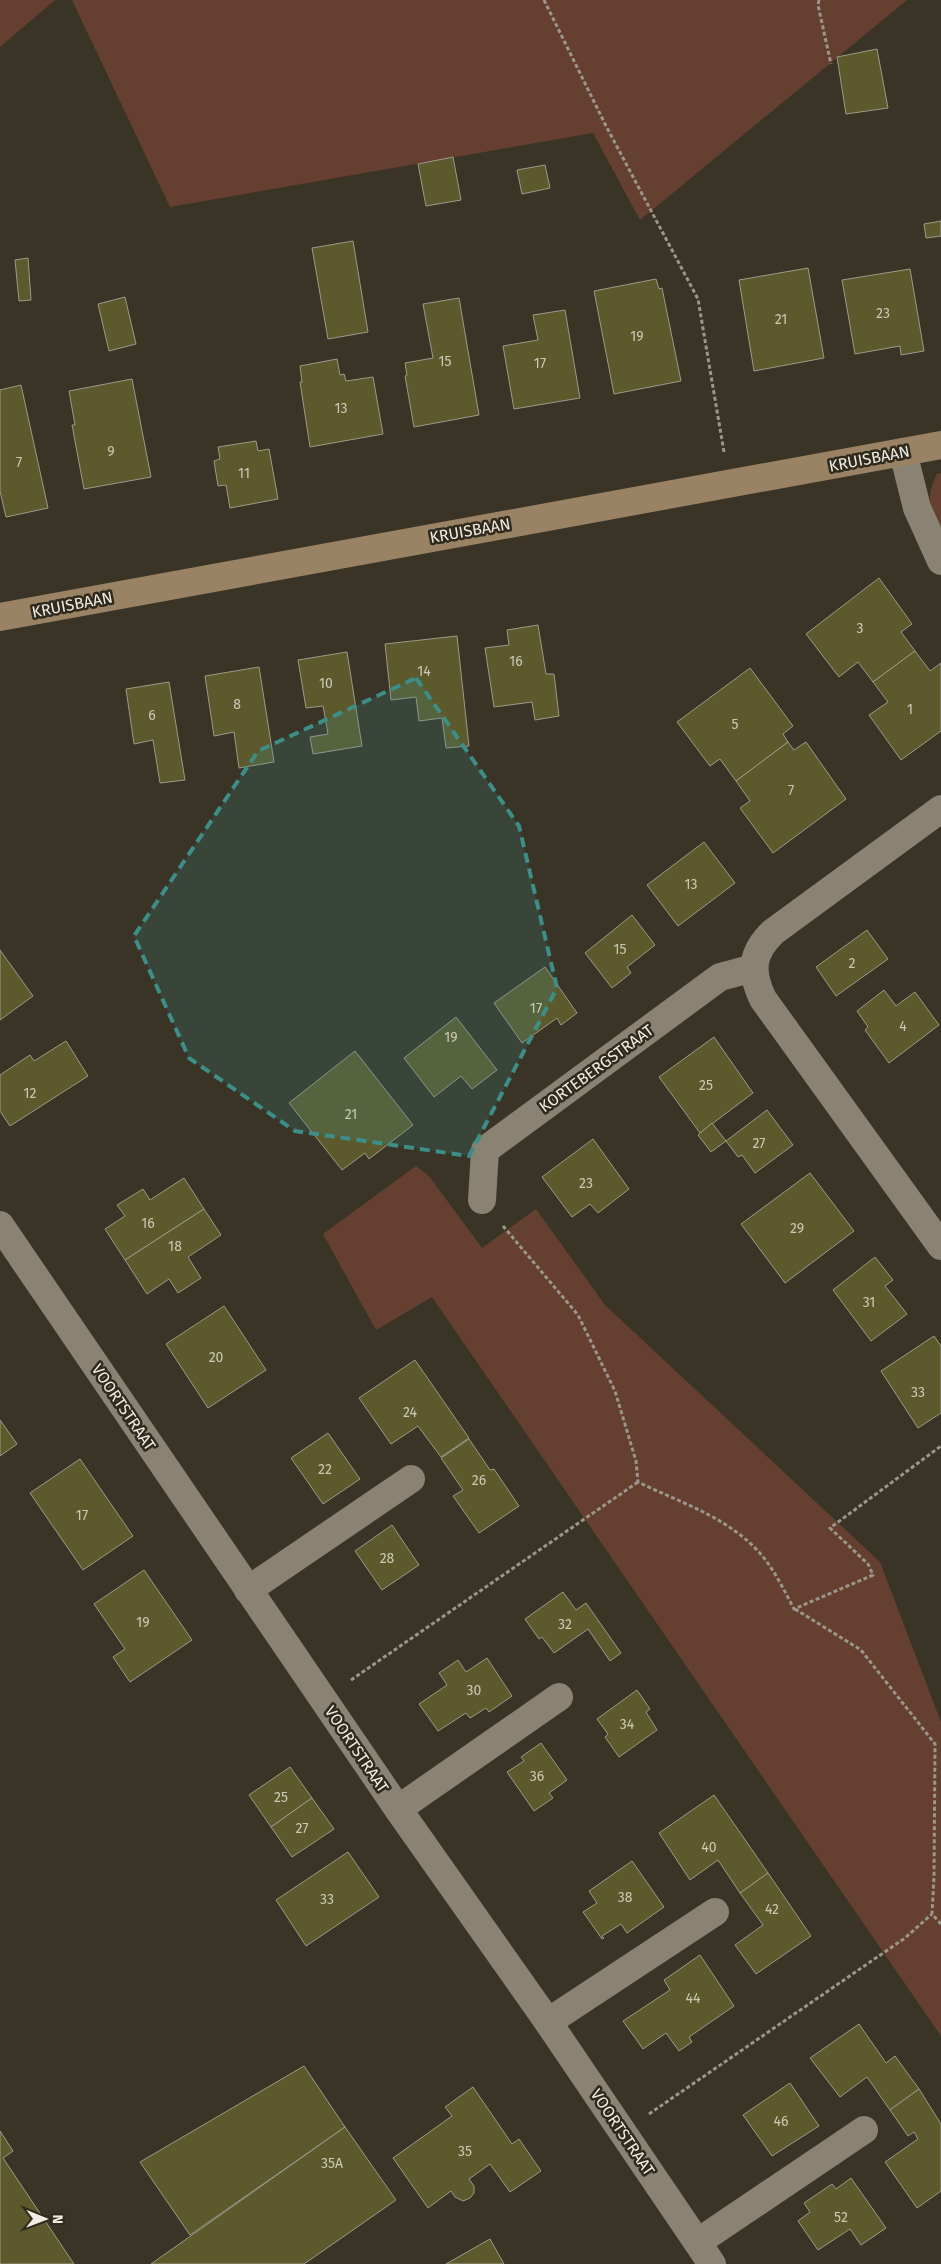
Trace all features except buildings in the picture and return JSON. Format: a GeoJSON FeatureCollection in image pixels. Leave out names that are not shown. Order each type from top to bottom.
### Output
{"type":"FeatureCollection","features":[{"type":"Feature","properties":{"kind":"street","name":"KRUISBAAN"},"geometry":{"type":"LineString","coordinates":[[0,617],[941,445]]}},
{"type":"Feature","properties":{"kind":"street"},"geometry":{"type":"LineString","coordinates":[[904,452],[917,508],[941,561]]}},
{"type":"Feature","properties":{"kind":"street"},"geometry":{"type":"LineString","coordinates":[[941,809],[773,932],[763,942],[756,955],[754,968],[756,985],[763,999],[941,1246]]}},
{"type":"Feature","properties":{"kind":"street","name":"KORTEBERGSTRAAT"},"geometry":{"type":"LineString","coordinates":[[482,1200],[485,1150],[720,977],[754,968]]}},
{"type":"Feature","properties":{"kind":"street","name":"VOORTSTRAAT"},"geometry":{"type":"LineString","coordinates":[[0,1225],[398,1809],[548,2022],[705,2253],[864,2130]]}},
{"type":"Feature","properties":{"kind":"street"},"geometry":{"type":"LineString","coordinates":[[248,1590],[411,1479]]}},
{"type":"Feature","properties":{"kind":"street","name":"VOORTSTRAAT"},"geometry":{"type":"LineString","coordinates":[[398,1809],[559,1697]]}},
{"type":"Feature","properties":{"kind":"street"},"geometry":{"type":"LineString","coordinates":[[548,2022],[715,1912]]}},
{"type":"Feature","properties":{"kind":"path"},"geometry":{"type":"LineString","coordinates":[[544,0],[649,209],[698,299],[730,484]]}},
{"type":"Feature","properties":{"kind":"path"},"geometry":{"type":"LineString","coordinates":[[819,0],[818,5],[831,64]]}},
{"type":"Feature","properties":{"kind":"path"},"geometry":{"type":"LineString","coordinates":[[482,1200],[578,1315],[615,1391],[636,1461],[638,1482]]}},
{"type":"Feature","properties":{"kind":"path"},"geometry":{"type":"LineString","coordinates":[[794,1609],[873,1575],[868,1564],[830,1528],[941,1446]]}},
{"type":"Feature","properties":{"kind":"path"},"geometry":{"type":"LineString","coordinates":[[638,1482],[691,1505],[733,1528],[758,1551],[794,1609],[861,1650],[935,1744],[932,1914],[941,1924]]}},
{"type":"Feature","properties":{"kind":"path"},"geometry":{"type":"LineString","coordinates":[[323,1699],[638,1482]]}},
{"type":"Feature","properties":{"kind":"path"},"geometry":{"type":"LineString","coordinates":[[623,2132],[905,1938],[932,1914]]}},
{"type":"Feature","properties":{"kind":"highlighted area"},"geometry":{"type":"Polygon","coordinates":[[[416,678],[519,826],[557,988],[469,1156],[295,1131],[189,1058],[134,936],[258,751],[416,678]]]}},
{"type":"Feature","properties":{"kind":"shaded area"},"geometry":{"type":"Polygon","coordinates":[[[0,0],[55,0],[0,47],[0,0]]]}},
{"type":"Feature","properties":{"kind":"shaded area"},"geometry":{"type":"Polygon","coordinates":[[[72,0],[907,0],[640,220],[593,133],[170,207],[72,0]]]}},
{"type":"Feature","properties":{"kind":"shaded area"},"geometry":{"type":"Polygon","coordinates":[[[941,473],[941,536],[932,512],[930,498],[933,483],[937,474],[941,473]]]}},
{"type":"Feature","properties":{"kind":"shaded area"},"geometry":{"type":"Polygon","coordinates":[[[416,1166],[429,1176],[482,1248],[536,1209],[605,1305],[880,1562],[941,1722],[941,2036],[432,1297],[376,1330],[323,1234],[416,1166]]]}}]}
